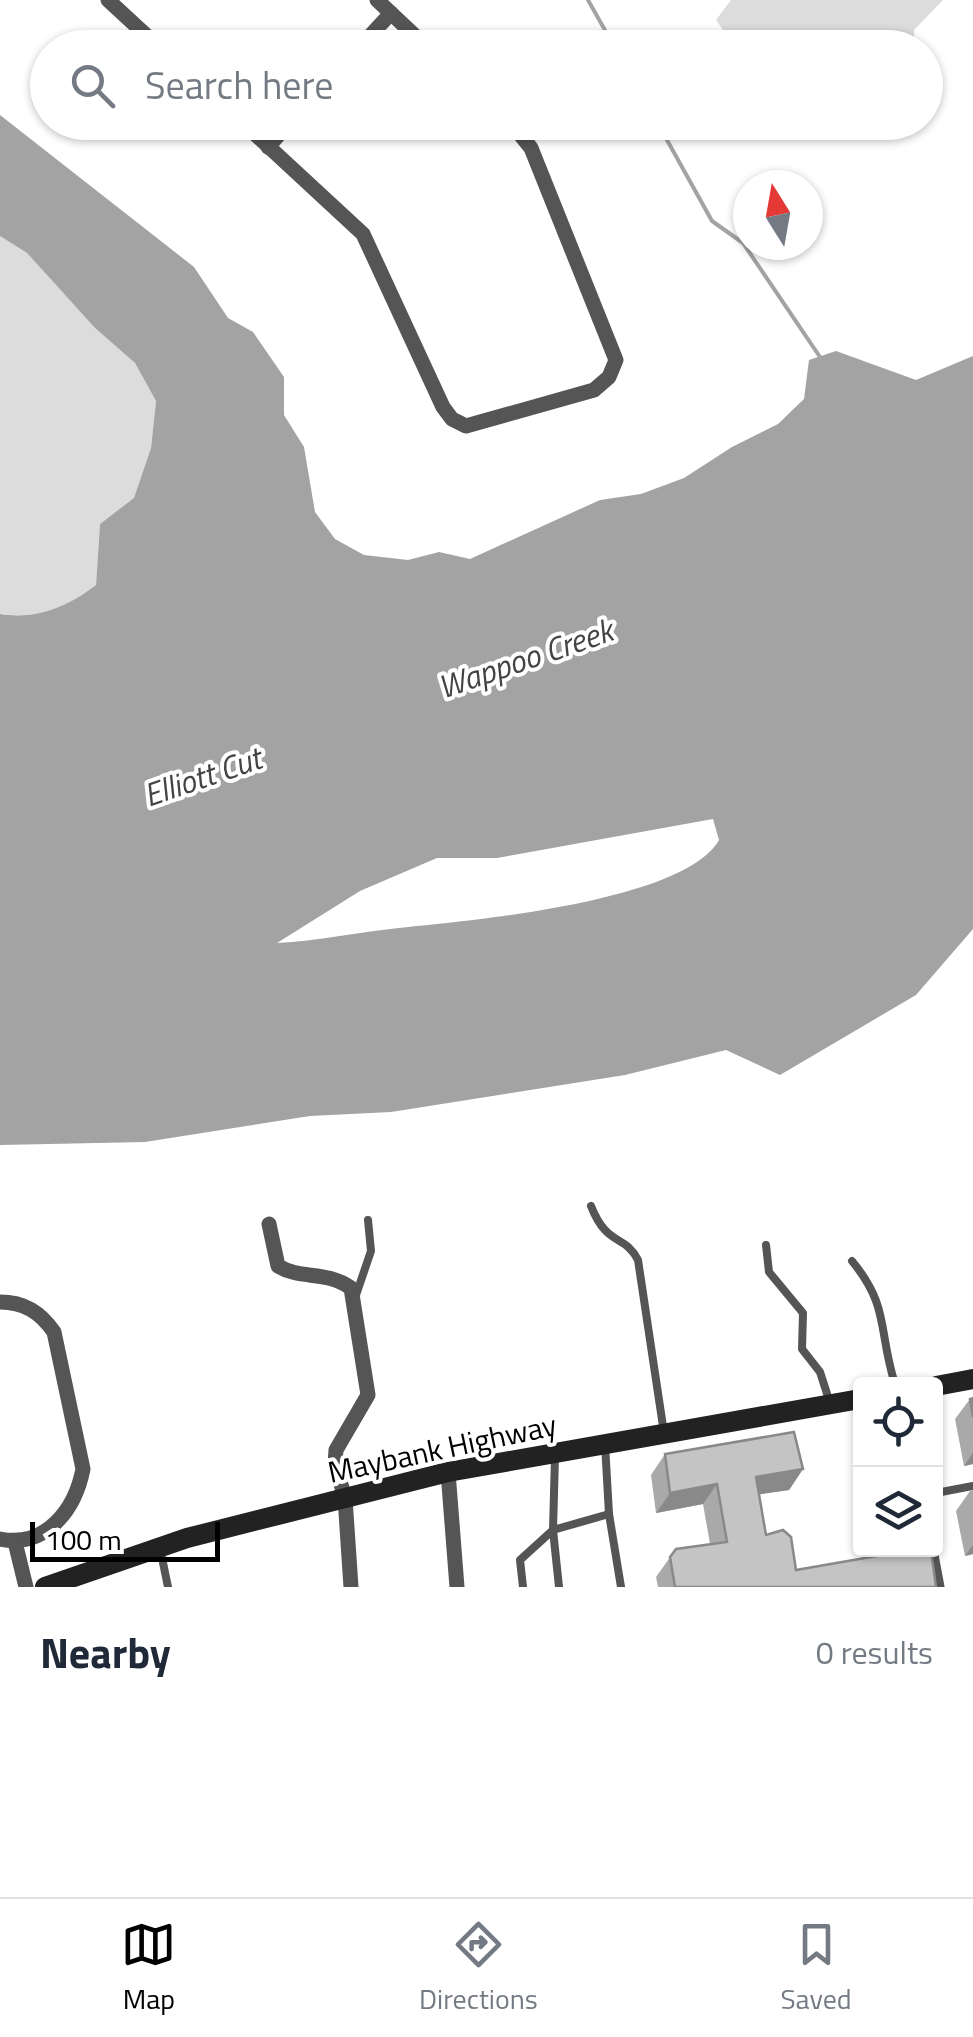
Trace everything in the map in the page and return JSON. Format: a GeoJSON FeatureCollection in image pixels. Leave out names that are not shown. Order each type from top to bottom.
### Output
{"type":"FeatureCollection","features":[{"type":"Feature","properties":{"kind":"main road"},"geometry":{"type":"LineString","coordinates":[[943,1385],[973,1379]]}},
{"type":"Feature","properties":{"kind":"main road","name":"Maybank Highway"},"geometry":{"type":"LineString","coordinates":[[44,1587],[81,1582],[160,1548],[448,1472],[853,1400]]}},
{"type":"Feature","properties":{"kind":"street"},"geometry":{"type":"LineString","coordinates":[[108,0],[140,30]]}},
{"type":"Feature","properties":{"kind":"street"},"geometry":{"type":"LineString","coordinates":[[377,0],[409,30]]}},
{"type":"Feature","properties":{"kind":"street"},"geometry":{"type":"LineString","coordinates":[[375,30],[391,13]]}},
{"type":"Feature","properties":{"kind":"street"},"geometry":{"type":"LineString","coordinates":[[261,140],[363,234],[442,406],[452,419],[477,426],[594,390],[609,377],[616,360],[525,140]]}},
{"type":"Feature","properties":{"kind":"street"},"geometry":{"type":"LineString","coordinates":[[268,147],[274,140]]}},
{"type":"Feature","properties":{"kind":"street"},"geometry":{"type":"LineString","coordinates":[[269,1224],[278,1266],[286,1271],[332,1275],[351,1288],[368,1395],[336,1450],[334,1464],[345,1498],[351,1587]]}},
{"type":"Feature","properties":{"kind":"street"},"geometry":{"type":"LineString","coordinates":[[0,1302],[19,1302],[44,1317],[54,1332],[83,1469],[78,1492],[59,1523],[8,1541],[26,1587]]}},
{"type":"Feature","properties":{"kind":"street"},"geometry":{"type":"LineString","coordinates":[[448,1472],[458,1587]]}},
{"type":"Feature","properties":{"kind":"street"},"geometry":{"type":"LineString","coordinates":[[931,1557],[937,1587]]}},
{"type":"Feature","properties":{"kind":"lane"},"geometry":{"type":"LineString","coordinates":[[592,1206],[608,1237],[632,1248],[638,1260],[664,1434]]}},
{"type":"Feature","properties":{"kind":"lane"},"geometry":{"type":"LineString","coordinates":[[354,1302],[370,1251],[368,1220]]}},
{"type":"Feature","properties":{"kind":"lane"},"geometry":{"type":"LineString","coordinates":[[766,1245],[769,1272],[802,1313],[802,1349],[820,1372],[830,1404]]}},
{"type":"Feature","properties":{"kind":"lane"},"geometry":{"type":"LineString","coordinates":[[852,1261],[883,1310],[882,1336],[893,1377]]}},
{"type":"Feature","properties":{"kind":"lane"},"geometry":{"type":"LineString","coordinates":[[605,1444],[609,1514],[621,1587]]}},
{"type":"Feature","properties":{"kind":"lane"},"geometry":{"type":"LineString","coordinates":[[556,1453],[553,1530],[558,1587]]}},
{"type":"Feature","properties":{"kind":"lane"},"geometry":{"type":"LineString","coordinates":[[943,1492],[973,1486]]}},
{"type":"Feature","properties":{"kind":"lane"},"geometry":{"type":"LineString","coordinates":[[523,1587],[520,1560],[553,1530],[609,1514]]}},
{"type":"Feature","properties":{"kind":"lane"},"geometry":{"type":"LineString","coordinates":[[160,1548],[168,1587]]}},
{"type":"Feature","properties":{"kind":"shaded area"},"geometry":{"type":"Polygon","coordinates":[[[731,0],[943,0],[914,30],[723,30],[716,20],[731,0]]]}},
{"type":"Feature","properties":{"kind":"shaded area"},"geometry":{"type":"Polygon","coordinates":[[[0,236],[27,253],[95,328],[135,363],[156,401],[151,448],[134,499],[100,524],[96,585],[74,600],[26,615],[0,614],[0,236]]]}},
{"type":"Feature","properties":{"kind":"water"},"geometry":{"type":"Polygon","coordinates":[[[0,115],[194,267],[228,318],[253,332],[284,377],[284,415],[304,447],[315,512],[335,539],[364,555],[408,560],[439,552],[470,559],[600,500],[641,494],[684,478],[778,424],[804,399],[809,360],[836,351],[916,380],[973,356],[973,929],[916,995],[780,1075],[726,1050],[625,1075],[391,1112],[310,1116],[145,1142],[0,1145],[0,614],[26,615],[51,610],[96,585],[100,524],[134,498],[151,448],[156,401],[135,363],[95,328],[27,253],[0,236],[0,115]],[[713,819],[497,858],[437,858],[360,891],[277,943],[572,905],[664,879],[698,861],[719,840],[713,819]]]}},
{"type":"Feature","properties":{"kind":"building"},"geometry":{"type":"Polygon","coordinates":[[[794,1432],[803,1469],[756,1477],[766,1535],[783,1530],[791,1537],[796,1570],[871,1557],[932,1557],[936,1587],[675,1587],[670,1557],[676,1549],[727,1542],[717,1484],[670,1493],[665,1454],[794,1432]]]}},
{"type":"Feature","properties":{"kind":"waterway"},"geometry":{"type":"LineString","coordinates":[[588,0],[605,30]]}},
{"type":"Feature","properties":{"kind":"waterway"},"geometry":{"type":"LineString","coordinates":[[667,140],[712,221],[743,243],[820,357]]}},
{"type":"Feature","properties":{"kind":"water label","name":"Wappoo Creek"},"geometry":{"type":"Point","coordinates":[525,658]}},
{"type":"Feature","properties":{"kind":"water label","name":"Elliott Cut"},"geometry":{"type":"Point","coordinates":[202,776]}}]}
